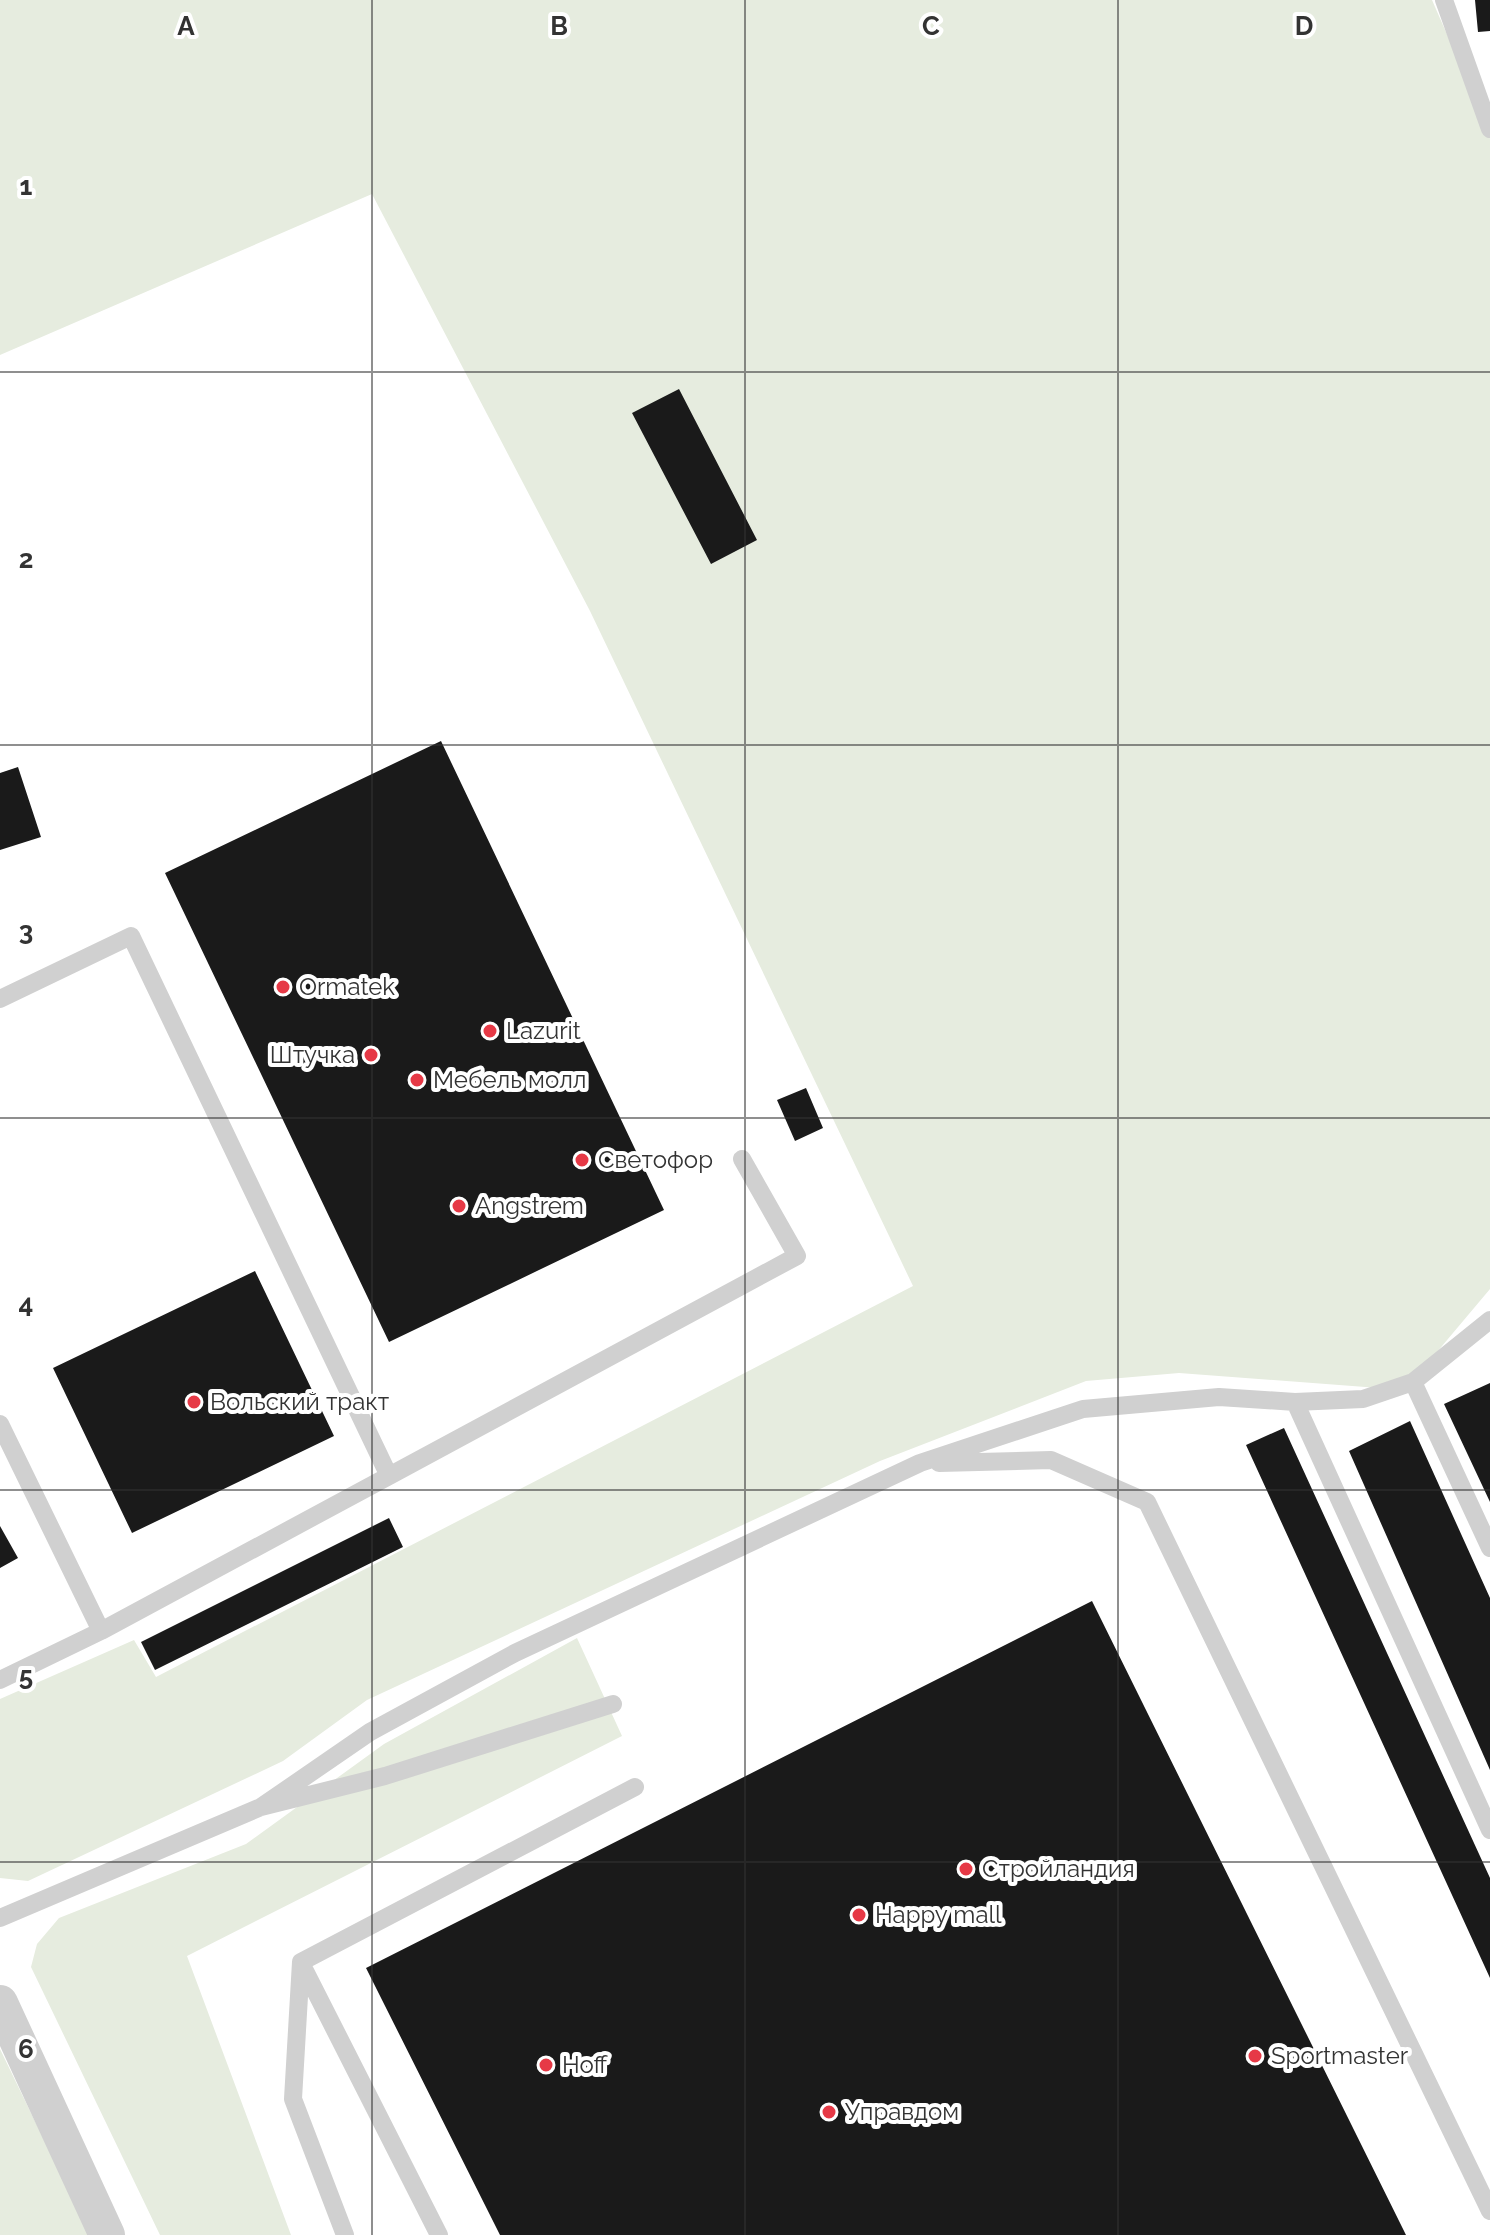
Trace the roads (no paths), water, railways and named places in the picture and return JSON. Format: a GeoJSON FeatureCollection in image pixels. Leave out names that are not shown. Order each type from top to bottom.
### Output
{"type":"FeatureCollection","features":[{"type":"Feature","properties":{"kind":"street"},"geometry":{"type":"LineString","coordinates":[[0,2003],[107,2235]]}},
{"type":"Feature","properties":{"kind":"lane"},"geometry":{"type":"LineString","coordinates":[[1444,0],[1488,116]]}},
{"type":"Feature","properties":{"kind":"lane"},"geometry":{"type":"LineString","coordinates":[[0,999],[131,936],[389,1476]]}},
{"type":"Feature","properties":{"kind":"lane"},"geometry":{"type":"LineString","coordinates":[[0,1680],[101,1631],[797,1256],[742,1159]]}},
{"type":"Feature","properties":{"kind":"lane"},"geometry":{"type":"LineString","coordinates":[[261,1807],[370,1732],[515,1653],[920,1463],[1083,1409],[1219,1397],[1295,1402],[1363,1399],[1413,1382],[1490,1320]]}},
{"type":"Feature","properties":{"kind":"lane"},"geometry":{"type":"LineString","coordinates":[[1413,1382],[1490,1548]]}},
{"type":"Feature","properties":{"kind":"lane"},"geometry":{"type":"LineString","coordinates":[[1295,1402],[1490,1830]]}},
{"type":"Feature","properties":{"kind":"lane"},"geometry":{"type":"LineString","coordinates":[[0,1424],[101,1631]]}},
{"type":"Feature","properties":{"kind":"lane"},"geometry":{"type":"LineString","coordinates":[[920,1463],[1051,1460],[1147,1502],[1490,2211]]}},
{"type":"Feature","properties":{"kind":"lane"},"geometry":{"type":"LineString","coordinates":[[0,1918],[261,1807],[385,1776],[613,1704]]}},
{"type":"Feature","properties":{"kind":"lane"},"geometry":{"type":"LineString","coordinates":[[301,1962],[635,1787]]}},
{"type":"Feature","properties":{"kind":"lane"},"geometry":{"type":"LineString","coordinates":[[301,1962],[293,2099],[345,2235]]}},
{"type":"Feature","properties":{"kind":"lane"},"geometry":{"type":"LineString","coordinates":[[301,1962],[439,2235]]}},
{"type":"Feature","properties":{"kind":"place","name":"Ormatek"},"geometry":{"type":"Point","coordinates":[283,987]}},
{"type":"Feature","properties":{"kind":"place","name":"Lazurit"},"geometry":{"type":"Point","coordinates":[490,1031]}},
{"type":"Feature","properties":{"kind":"place","name":"Штучка"},"geometry":{"type":"Point","coordinates":[371,1055]}},
{"type":"Feature","properties":{"kind":"place","name":"Мебель молл"},"geometry":{"type":"Point","coordinates":[417,1080]}},
{"type":"Feature","properties":{"kind":"place","name":"Светофор"},"geometry":{"type":"Point","coordinates":[582,1160]}},
{"type":"Feature","properties":{"kind":"place","name":"Angstrem"},"geometry":{"type":"Point","coordinates":[459,1206]}},
{"type":"Feature","properties":{"kind":"place","name":"Вольский тракт"},"geometry":{"type":"Point","coordinates":[194,1402]}},
{"type":"Feature","properties":{"kind":"place","name":"Стройландия"},"geometry":{"type":"Point","coordinates":[966,1869]}},
{"type":"Feature","properties":{"kind":"place","name":"Happy mall"},"geometry":{"type":"Point","coordinates":[859,1915]}},
{"type":"Feature","properties":{"kind":"place","name":"Sportmaster"},"geometry":{"type":"Point","coordinates":[1255,2056]}},
{"type":"Feature","properties":{"kind":"place","name":"Hoff"},"geometry":{"type":"Point","coordinates":[546,2065]}},
{"type":"Feature","properties":{"kind":"place","name":"Управдом"},"geometry":{"type":"Point","coordinates":[829,2112]}}]}
